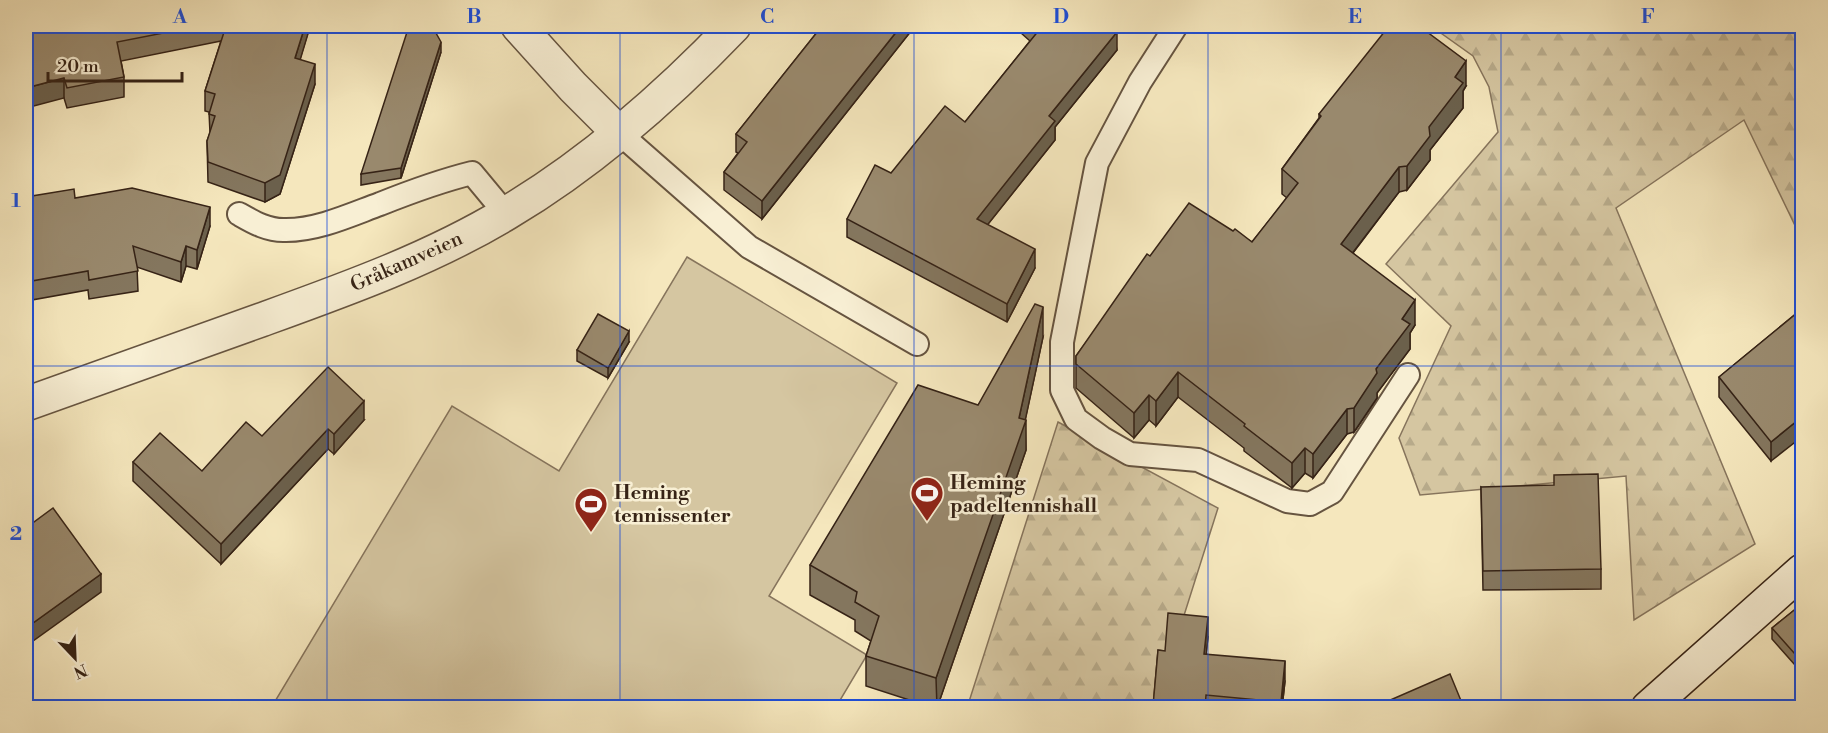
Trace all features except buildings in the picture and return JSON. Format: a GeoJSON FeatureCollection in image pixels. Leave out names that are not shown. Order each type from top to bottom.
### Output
{"type":"FeatureCollection","features":[{"type":"Feature","properties":{"kind":"street"},"geometry":{"type":"LineString","coordinates":[[518,26],[573,87],[618,132]]}},
{"type":"Feature","properties":{"kind":"street","name":"Gråkamveien"},"geometry":{"type":"LineString","coordinates":[[26,404],[323,297],[426,254],[507,214],[561,177],[618,132],[694,68],[734,26]]}},
{"type":"Feature","properties":{"kind":"street"},"geometry":{"type":"LineString","coordinates":[[1648,708],[1803,571]]}},
{"type":"Feature","properties":{"kind":"lane"},"geometry":{"type":"LineString","coordinates":[[1176,26],[1140,82],[1097,164],[1062,342],[1062,390],[1076,419],[1102,438],[1130,454],[1198,460],[1287,501],[1310,504],[1332,492],[1408,375]]}},
{"type":"Feature","properties":{"kind":"lane"},"geometry":{"type":"LineString","coordinates":[[618,132],[749,247],[917,344]]}},
{"type":"Feature","properties":{"kind":"lane"},"geometry":{"type":"LineString","coordinates":[[238,214],[260,226],[284,231],[308,228],[343,218],[436,182],[472,173],[507,214]]}},
{"type":"Feature","properties":{"kind":"green space"},"geometry":{"type":"Polygon","coordinates":[[[1431,26],[1802,26],[1802,240],[1744,120],[1616,208],[1755,544],[1634,620],[1626,476],[1420,495],[1399,438],[1451,326],[1386,264],[1498,132],[1489,87],[1473,56],[1431,26]]]}},
{"type":"Feature","properties":{"kind":"green space","name":"Heming tennissenter"},"geometry":{"type":"Polygon","coordinates":[[[687,257],[897,383],[769,596],[867,655],[836,707],[271,708],[452,406],[559,471],[687,257]]]}},
{"type":"Feature","properties":{"kind":"green space"},"geometry":{"type":"Polygon","coordinates":[[[1058,422],[1218,508],[1155,707],[967,708],[1058,422]]]}},
{"type":"Feature","properties":{"kind":"place","name":"Heming padeltennishall"},"geometry":{"type":"Point","coordinates":[927,522]}},
{"type":"Feature","properties":{"kind":"place","name":"Heming tennissenter"},"geometry":{"type":"Point","coordinates":[591,533]}}]}
